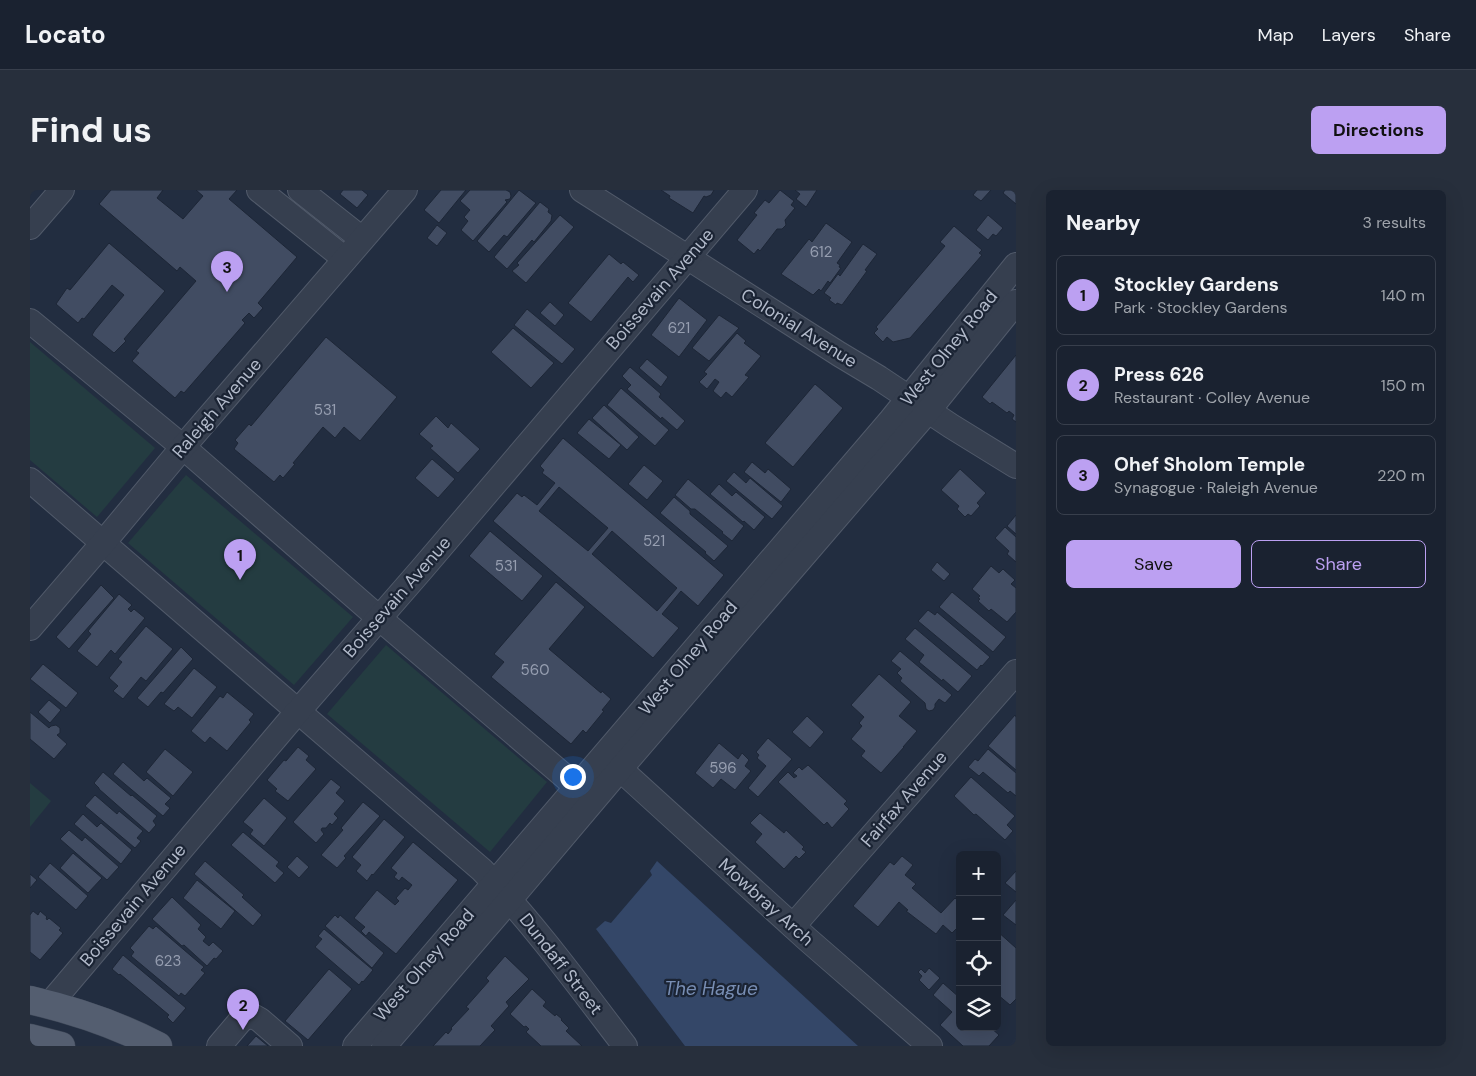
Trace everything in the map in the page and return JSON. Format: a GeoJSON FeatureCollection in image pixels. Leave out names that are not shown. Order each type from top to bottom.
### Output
{"type":"FeatureCollection","features":[{"type":"Feature","properties":{"kind":"main road"},"geometry":{"type":"LineString","coordinates":[[39,1003],[104,1022],[158,1046]]}},
{"type":"Feature","properties":{"kind":"main road"},"geometry":{"type":"LineString","coordinates":[[30,1038],[61,1046]]}},
{"type":"Feature","properties":{"kind":"street"},"geometry":{"type":"LineString","coordinates":[[30,228],[62,190]]}},
{"type":"Feature","properties":{"kind":"street"},"geometry":{"type":"LineString","coordinates":[[259,190],[345,259]]}},
{"type":"Feature","properties":{"kind":"street"},"geometry":{"type":"LineString","coordinates":[[300,190],[362,239]]}},
{"type":"Feature","properties":{"kind":"street","name":"Raleigh Avenue"},"geometry":{"type":"LineString","coordinates":[[30,628],[182,448],[405,190]]}},
{"type":"Feature","properties":{"kind":"street","name":"Colonial Avenue"},"geometry":{"type":"LineString","coordinates":[[582,190],[1016,466]]}},
{"type":"Feature","properties":{"kind":"street","name":"Boissevain Avenue"},"geometry":{"type":"LineString","coordinates":[[39,1003],[379,618],[745,190]]}},
{"type":"Feature","properties":{"kind":"street","name":"West Olney Road"},"geometry":{"type":"LineString","coordinates":[[611,764],[1016,265]]}},
{"type":"Feature","properties":{"kind":"street","name":"West Olney Road"},"geometry":{"type":"LineString","coordinates":[[384,1046],[502,892],[585,794],[928,411],[1016,302]]}},
{"type":"Feature","properties":{"kind":"street"},"geometry":{"type":"LineString","coordinates":[[30,321],[182,448],[585,794]]}},
{"type":"Feature","properties":{"kind":"street","name":"Dundaff Street"},"geometry":{"type":"LineString","coordinates":[[30,480],[468,858],[502,892],[554,953],[625,1046]]}},
{"type":"Feature","properties":{"kind":"street","name":"Fairfax Avenue"},"geometry":{"type":"LineString","coordinates":[[793,926],[1016,672]]}},
{"type":"Feature","properties":{"kind":"street","name":"Mowbray Arch"},"geometry":{"type":"LineString","coordinates":[[611,764],[930,1046]]}},
{"type":"Feature","properties":{"kind":"street","name":"West Olney Road"},"geometry":{"type":"LineString","coordinates":[[355,1046],[502,892]]}},
{"type":"Feature","properties":{"kind":"street"},"geometry":{"type":"LineString","coordinates":[[218,1046],[241,1020],[250,1015],[260,1020],[290,1046]]}},
{"type":"Feature","properties":{"kind":"green space"},"geometry":{"type":"Polygon","coordinates":[[[30,342],[155,448],[97,517],[30,460],[30,342]]]}},
{"type":"Feature","properties":{"kind":"green space"},"geometry":{"type":"Polygon","coordinates":[[[186,475],[353,617],[294,685],[128,543],[186,475]]]}},
{"type":"Feature","properties":{"kind":"green space"},"geometry":{"type":"Polygon","coordinates":[[[386,645],[547,782],[490,852],[327,714],[386,645]]]}},
{"type":"Feature","properties":{"kind":"green space"},"geometry":{"type":"Polygon","coordinates":[[[30,783],[51,801],[30,827],[30,783]]]}},
{"type":"Feature","properties":{"kind":"water","name":"The Hague"},"geometry":{"type":"Polygon","coordinates":[[[657,861],[858,1046],[685,1046],[596,929],[605,921],[611,923],[652,875],[650,871],[657,861]]]}},
{"type":"Feature","properties":{"kind":"building"},"geometry":{"type":"Polygon","coordinates":[[[111,190],[163,190],[157,198],[183,219],[203,196],[196,190],[237,190],[229,199],[297,257],[258,303],[263,308],[254,318],[249,313],[242,320],[245,323],[184,393],[181,391],[175,398],[132,361],[139,353],[136,351],[196,281],[180,267],[177,271],[99,204],[111,190]]]}},
{"type":"Feature","properties":{"kind":"building"},"geometry":{"type":"Polygon","coordinates":[[[343,190],[362,190],[368,195],[357,208],[340,194],[343,190]]]}},
{"type":"Feature","properties":{"kind":"building"},"geometry":{"type":"Polygon","coordinates":[[[441,190],[466,190],[439,223],[424,210],[441,190]]]}},
{"type":"Feature","properties":{"kind":"building"},"geometry":{"type":"Polygon","coordinates":[[[470,190],[506,190],[510,192],[511,196],[510,199],[505,200],[507,202],[473,241],[461,230],[468,221],[464,217],[470,210],[460,201],[470,190]]]}},
{"type":"Feature","properties":{"kind":"building"},"geometry":{"type":"Polygon","coordinates":[[[519,190],[536,203],[507,237],[504,235],[489,252],[477,241],[519,190]]]}},
{"type":"Feature","properties":{"kind":"building"},"geometry":{"type":"Polygon","coordinates":[[[661,190],[714,190],[711,195],[704,196],[693,213],[669,198],[670,196],[661,190]]]}},
{"type":"Feature","properties":{"kind":"building"},"geometry":{"type":"Polygon","coordinates":[[[780,190],[794,201],[791,205],[795,208],[785,220],[786,225],[782,229],[777,229],[760,251],[758,249],[754,254],[737,240],[757,215],[754,213],[765,200],[769,203],[780,190]]]}},
{"type":"Feature","properties":{"kind":"building"},"geometry":{"type":"Polygon","coordinates":[[[795,190],[817,190],[806,207],[796,199],[800,194],[795,190]]]}},
{"type":"Feature","properties":{"kind":"building"},"geometry":{"type":"Polygon","coordinates":[[[977,190],[991,190],[981,201],[973,195],[977,190]]]}},
{"type":"Feature","properties":{"kind":"building"},"geometry":{"type":"Polygon","coordinates":[[[1005,190],[1016,190],[1016,204],[1003,193],[1005,190]]]}},
{"type":"Feature","properties":{"kind":"building"},"geometry":{"type":"Polygon","coordinates":[[[540,202],[549,209],[548,212],[552,215],[551,221],[534,242],[532,240],[507,269],[494,257],[540,202]]]}},
{"type":"Feature","properties":{"kind":"building"},"geometry":{"type":"Polygon","coordinates":[[[560,215],[574,227],[526,283],[512,271],[560,215]]]}},
{"type":"Feature","properties":{"kind":"building"},"geometry":{"type":"Polygon","coordinates":[[[988,215],[1003,228],[996,236],[993,234],[988,240],[976,230],[988,215]]]}},
{"type":"Feature","properties":{"kind":"building"},"geometry":{"type":"Polygon","coordinates":[[[826,223],[852,242],[837,263],[841,268],[830,283],[828,281],[821,291],[819,289],[813,295],[781,274],[809,239],[812,242],[826,223]]]}},
{"type":"Feature","properties":{"kind":"building"},"geometry":{"type":"Polygon","coordinates":[[[437,225],[447,233],[437,246],[427,238],[437,225]]]}},
{"type":"Feature","properties":{"kind":"building"},"geometry":{"type":"Polygon","coordinates":[[[954,226],[982,250],[979,253],[982,255],[910,338],[893,342],[887,337],[883,342],[874,333],[878,329],[876,327],[945,246],[940,242],[954,226]]]}},
{"type":"Feature","properties":{"kind":"building"},"geometry":{"type":"Polygon","coordinates":[[[109,243],[165,291],[124,339],[126,341],[114,353],[92,335],[124,295],[112,285],[84,319],[82,318],[78,323],[56,304],[67,288],[70,290],[109,243]]]}},
{"type":"Feature","properties":{"kind":"building"},"geometry":{"type":"Polygon","coordinates":[[[863,244],[877,254],[842,305],[837,303],[836,305],[824,293],[838,274],[840,276],[863,244]]]}},
{"type":"Feature","properties":{"kind":"building"},"geometry":{"type":"Polygon","coordinates":[[[609,254],[639,275],[633,282],[628,277],[591,322],[568,303],[609,254]]]}},
{"type":"Feature","properties":{"kind":"building"},"geometry":{"type":"Polygon","coordinates":[[[679,298],[707,320],[679,357],[651,335],[679,298]]]}},
{"type":"Feature","properties":{"kind":"building"},"geometry":{"type":"Polygon","coordinates":[[[550,302],[564,315],[555,326],[540,313],[550,302]]]}},
{"type":"Feature","properties":{"kind":"building"},"geometry":{"type":"Polygon","coordinates":[[[527,309],[575,349],[562,364],[514,325],[527,309]]]}},
{"type":"Feature","properties":{"kind":"building"},"geometry":{"type":"Polygon","coordinates":[[[719,315],[739,328],[709,361],[692,348],[719,315]]]}},
{"type":"Feature","properties":{"kind":"building"},"geometry":{"type":"Polygon","coordinates":[[[513,328],[554,363],[531,388],[491,352],[513,328]]]}},
{"type":"Feature","properties":{"kind":"building"},"geometry":{"type":"Polygon","coordinates":[[[737,333],[746,341],[744,343],[761,356],[745,375],[749,377],[732,397],[726,392],[721,398],[713,391],[719,382],[715,379],[707,389],[699,382],[707,374],[704,372],[737,333]]]}},
{"type":"Feature","properties":{"kind":"building"},"geometry":{"type":"Polygon","coordinates":[[[326,337],[397,397],[360,441],[344,427],[335,438],[323,427],[283,478],[280,475],[274,482],[234,449],[238,443],[235,440],[249,424],[251,426],[326,337]]]}},
{"type":"Feature","properties":{"kind":"building"},"geometry":{"type":"Polygon","coordinates":[[[1016,355],[1016,422],[1012,419],[1014,415],[1009,411],[1007,413],[992,402],[990,404],[982,397],[1016,355]]]}},
{"type":"Feature","properties":{"kind":"building"},"geometry":{"type":"Polygon","coordinates":[[[647,359],[668,377],[661,387],[639,368],[647,359]]]}},
{"type":"Feature","properties":{"kind":"building"},"geometry":{"type":"Polygon","coordinates":[[[630,367],[661,394],[659,397],[685,421],[677,430],[662,417],[661,419],[627,389],[631,385],[622,376],[630,367]]]}},
{"type":"Feature","properties":{"kind":"building"},"geometry":{"type":"Polygon","coordinates":[[[815,384],[843,408],[793,467],[765,443],[815,384]]]}},
{"type":"Feature","properties":{"kind":"building"},"geometry":{"type":"Polygon","coordinates":[[[621,388],[669,430],[655,446],[607,405],[621,388]]]}},
{"type":"Feature","properties":{"kind":"building"},"geometry":{"type":"Polygon","coordinates":[[[604,405],[639,437],[627,450],[592,418],[604,405]]]}},
{"type":"Feature","properties":{"kind":"building"},"geometry":{"type":"Polygon","coordinates":[[[436,416],[448,428],[451,423],[480,449],[458,473],[430,448],[433,446],[419,434],[436,416]]]}},
{"type":"Feature","properties":{"kind":"building"},"geometry":{"type":"Polygon","coordinates":[[[589,419],[621,445],[609,459],[577,433],[589,419]]]}},
{"type":"Feature","properties":{"kind":"building"},"geometry":{"type":"Polygon","coordinates":[[[563,438],[724,575],[698,606],[681,591],[662,614],[679,628],[653,658],[493,521],[517,493],[522,497],[524,495],[537,505],[555,483],[542,473],[544,470],[540,466],[563,438]],[[559,487],[539,511],[588,551],[608,528],[559,487]],[[612,531],[592,554],[657,611],[677,588],[612,531]]]}},
{"type":"Feature","properties":{"kind":"building"},"geometry":{"type":"Polygon","coordinates":[[[432,459],[455,479],[438,498],[415,478],[432,459]]]}},
{"type":"Feature","properties":{"kind":"building"},"geometry":{"type":"Polygon","coordinates":[[[752,462],[765,473],[768,469],[791,489],[781,502],[744,472],[752,462]]]}},
{"type":"Feature","properties":{"kind":"building"},"geometry":{"type":"Polygon","coordinates":[[[644,465],[663,481],[647,500],[628,484],[644,465]]]}},
{"type":"Feature","properties":{"kind":"building"},"geometry":{"type":"Polygon","coordinates":[[[960,469],[986,493],[977,503],[980,506],[971,516],[968,514],[965,517],[957,509],[959,506],[941,490],[960,469]]]}},
{"type":"Feature","properties":{"kind":"building"},"geometry":{"type":"Polygon","coordinates":[[[734,472],[746,483],[750,478],[783,506],[772,519],[726,481],[734,472]]]}},
{"type":"Feature","properties":{"kind":"building"},"geometry":{"type":"Polygon","coordinates":[[[688,479],[744,526],[732,541],[695,509],[691,509],[675,495],[688,479]]]}},
{"type":"Feature","properties":{"kind":"building"},"geometry":{"type":"Polygon","coordinates":[[[719,484],[732,496],[736,492],[765,517],[754,530],[710,494],[719,484]]]}},
{"type":"Feature","properties":{"kind":"building"},"geometry":{"type":"Polygon","coordinates":[[[674,497],[690,511],[690,514],[728,546],[714,561],[660,513],[674,497]]]}},
{"type":"Feature","properties":{"kind":"building"},"geometry":{"type":"Polygon","coordinates":[[[1016,515],[1016,534],[1007,526],[1016,515]]]}},
{"type":"Feature","properties":{"kind":"building"},"geometry":{"type":"Polygon","coordinates":[[[1005,527],[1016,537],[1016,562],[1007,554],[1009,551],[995,538],[1005,527]]]}},
{"type":"Feature","properties":{"kind":"building"},"geometry":{"type":"Polygon","coordinates":[[[490,531],[543,576],[522,601],[469,556],[490,531]]]}},
{"type":"Feature","properties":{"kind":"building"},"geometry":{"type":"Polygon","coordinates":[[[937,562],[950,574],[944,581],[931,570],[937,562]]]}},
{"type":"Feature","properties":{"kind":"building"},"geometry":{"type":"Polygon","coordinates":[[[991,566],[999,573],[1003,569],[1015,580],[1011,584],[1016,588],[1016,612],[1007,622],[991,609],[989,611],[978,601],[980,596],[972,589],[991,566]]]}},
{"type":"Feature","properties":{"kind":"building"},"geometry":{"type":"Polygon","coordinates":[[[556,582],[585,607],[549,649],[601,693],[602,691],[611,699],[586,733],[583,730],[571,744],[491,677],[504,662],[494,654],[556,582]]]}},
{"type":"Feature","properties":{"kind":"building"},"geometry":{"type":"Polygon","coordinates":[[[101,585],[114,598],[69,649],[56,637],[101,585]]]}},
{"type":"Feature","properties":{"kind":"building"},"geometry":{"type":"Polygon","coordinates":[[[952,592],[1006,637],[993,652],[939,607],[952,592]]]}},
{"type":"Feature","properties":{"kind":"building"},"geometry":{"type":"Polygon","coordinates":[[[119,594],[132,605],[128,609],[131,612],[134,609],[145,618],[115,654],[111,650],[97,667],[77,651],[91,634],[88,631],[119,594]]]}},
{"type":"Feature","properties":{"kind":"building"},"geometry":{"type":"Polygon","coordinates":[[[928,610],[935,615],[937,612],[990,657],[977,670],[918,621],[928,610]]]}},
{"type":"Feature","properties":{"kind":"building"},"geometry":{"type":"Polygon","coordinates":[[[146,626],[173,649],[146,681],[141,677],[123,699],[113,691],[118,686],[109,678],[122,662],[118,659],[146,626]]]}},
{"type":"Feature","properties":{"kind":"building"},"geometry":{"type":"Polygon","coordinates":[[[915,628],[972,676],[958,692],[919,662],[924,655],[905,639],[915,628]]]}},
{"type":"Feature","properties":{"kind":"building"},"geometry":{"type":"Polygon","coordinates":[[[181,647],[193,659],[148,707],[137,698],[181,647]]]}},
{"type":"Feature","properties":{"kind":"building"},"geometry":{"type":"Polygon","coordinates":[[[900,651],[952,695],[945,703],[939,699],[933,710],[929,711],[926,709],[925,703],[900,681],[902,678],[897,673],[901,669],[891,661],[900,651]]]}},
{"type":"Feature","properties":{"kind":"building"},"geometry":{"type":"Polygon","coordinates":[[[43,664],[78,693],[66,708],[30,679],[43,664]]]}},
{"type":"Feature","properties":{"kind":"building"},"geometry":{"type":"Polygon","coordinates":[[[194,668],[217,687],[192,718],[178,707],[174,711],[164,704],[194,668]]]}},
{"type":"Feature","properties":{"kind":"building"},"geometry":{"type":"Polygon","coordinates":[[[879,674],[911,702],[899,716],[917,731],[881,773],[861,756],[865,751],[851,739],[862,726],[859,723],[864,717],[851,705],[879,674]]]}},
{"type":"Feature","properties":{"kind":"building"},"geometry":{"type":"Polygon","coordinates":[[[227,692],[254,714],[249,720],[251,722],[227,751],[210,737],[205,743],[191,731],[220,696],[223,698],[227,692]]]}},
{"type":"Feature","properties":{"kind":"building"},"geometry":{"type":"Polygon","coordinates":[[[49,700],[61,710],[50,723],[38,712],[49,700]]]}},
{"type":"Feature","properties":{"kind":"building"},"geometry":{"type":"Polygon","coordinates":[[[30,712],[49,728],[56,725],[60,728],[60,733],[57,735],[67,744],[54,759],[30,739],[30,712]]]}},
{"type":"Feature","properties":{"kind":"building"},"geometry":{"type":"Polygon","coordinates":[[[1015,715],[1016,717],[1016,770],[988,746],[1015,715]]]}},
{"type":"Feature","properties":{"kind":"building"},"geometry":{"type":"Polygon","coordinates":[[[807,716],[824,732],[810,748],[792,732],[807,716]]]}},
{"type":"Feature","properties":{"kind":"building"},"geometry":{"type":"Polygon","coordinates":[[[768,738],[792,759],[758,797],[748,788],[766,766],[757,758],[759,755],[756,752],[768,738]]]}},
{"type":"Feature","properties":{"kind":"building"},"geometry":{"type":"Polygon","coordinates":[[[719,743],[738,759],[742,753],[749,760],[745,766],[751,771],[735,790],[721,779],[713,788],[695,773],[719,743]]]}},
{"type":"Feature","properties":{"kind":"building"},"geometry":{"type":"Polygon","coordinates":[[[298,747],[309,756],[306,760],[316,769],[288,801],[275,791],[277,789],[267,780],[298,747]]]}},
{"type":"Feature","properties":{"kind":"building"},"geometry":{"type":"Polygon","coordinates":[[[165,749],[193,772],[173,796],[146,772],[165,749]]]}},
{"type":"Feature","properties":{"kind":"building"},"geometry":{"type":"Polygon","coordinates":[[[988,749],[1016,773],[1016,796],[1010,791],[1008,793],[983,772],[979,776],[968,767],[975,759],[978,761],[988,749]]]}},
{"type":"Feature","properties":{"kind":"building"},"geometry":{"type":"Polygon","coordinates":[[[123,762],[144,781],[147,778],[171,798],[165,804],[170,808],[163,816],[113,774],[123,762]]]}},
{"type":"Feature","properties":{"kind":"building"},"geometry":{"type":"Polygon","coordinates":[[[808,765],[847,801],[844,804],[849,809],[832,828],[827,822],[824,825],[778,782],[788,772],[794,778],[797,776],[793,773],[799,767],[802,770],[808,765]]]}},
{"type":"Feature","properties":{"kind":"building"},"geometry":{"type":"Polygon","coordinates":[[[103,772],[157,816],[153,821],[156,825],[149,833],[94,783],[103,772]]]}},
{"type":"Feature","properties":{"kind":"building"},"geometry":{"type":"Polygon","coordinates":[[[971,777],[1015,816],[1007,825],[1013,831],[1005,840],[954,796],[971,777]]]}},
{"type":"Feature","properties":{"kind":"building"},"geometry":{"type":"Polygon","coordinates":[[[331,779],[341,787],[336,793],[345,801],[334,814],[338,818],[332,825],[330,823],[326,828],[322,828],[321,830],[324,834],[316,843],[293,822],[331,779]]]}},
{"type":"Feature","properties":{"kind":"building"},"geometry":{"type":"Polygon","coordinates":[[[95,795],[117,814],[119,811],[143,831],[137,838],[141,841],[135,848],[85,806],[95,795]]]}},
{"type":"Feature","properties":{"kind":"building"},"geometry":{"type":"Polygon","coordinates":[[[264,798],[287,818],[264,846],[250,834],[253,830],[243,822],[264,798]]]}},
{"type":"Feature","properties":{"kind":"building"},"geometry":{"type":"Polygon","coordinates":[[[363,802],[380,816],[344,856],[346,858],[337,868],[321,855],[343,830],[341,828],[363,802]]]}},
{"type":"Feature","properties":{"kind":"building"},"geometry":{"type":"Polygon","coordinates":[[[760,813],[784,833],[786,830],[804,847],[802,849],[806,852],[799,859],[796,856],[784,869],[755,842],[762,834],[750,823],[760,813]]]}},
{"type":"Feature","properties":{"kind":"building"},"geometry":{"type":"Polygon","coordinates":[[[83,814],[97,827],[101,823],[132,850],[121,864],[74,824],[83,814]]]}},
{"type":"Feature","properties":{"kind":"building"},"geometry":{"type":"Polygon","coordinates":[[[384,819],[405,837],[367,881],[356,871],[361,865],[352,857],[384,819]]]}},
{"type":"Feature","properties":{"kind":"building"},"geometry":{"type":"Polygon","coordinates":[[[69,830],[82,841],[85,837],[119,867],[107,880],[60,839],[69,830]]]}},
{"type":"Feature","properties":{"kind":"building"},"geometry":{"type":"Polygon","coordinates":[[[243,832],[279,862],[276,866],[284,873],[275,883],[231,845],[243,832]]]}},
{"type":"Feature","properties":{"kind":"building"},"geometry":{"type":"Polygon","coordinates":[[[413,842],[458,880],[396,954],[369,932],[366,936],[361,931],[365,927],[354,918],[377,890],[395,905],[399,901],[396,898],[405,888],[408,890],[412,885],[402,877],[399,881],[394,877],[397,873],[391,868],[413,842]]]}},
{"type":"Feature","properties":{"kind":"building"},"geometry":{"type":"Polygon","coordinates":[[[73,853],[102,878],[88,893],[60,868],[73,853]]]}},
{"type":"Feature","properties":{"kind":"building"},"geometry":{"type":"Polygon","coordinates":[[[297,856],[309,867],[299,878],[287,867],[297,856]]]}},
{"type":"Feature","properties":{"kind":"building"},"geometry":{"type":"Polygon","coordinates":[[[902,856],[913,865],[905,875],[916,884],[912,888],[941,913],[956,899],[956,929],[952,933],[943,925],[936,934],[906,911],[908,910],[899,902],[878,927],[853,906],[890,862],[894,865],[902,856]]]}},
{"type":"Feature","properties":{"kind":"building"},"geometry":{"type":"Polygon","coordinates":[[[205,861],[244,895],[242,897],[262,915],[253,926],[194,874],[205,861]]]}},
{"type":"Feature","properties":{"kind":"building"},"geometry":{"type":"Polygon","coordinates":[[[50,863],[88,896],[76,910],[38,877],[50,863]]]}},
{"type":"Feature","properties":{"kind":"building"},"geometry":{"type":"Polygon","coordinates":[[[1016,871],[1016,892],[1005,883],[1016,871]]]}},
{"type":"Feature","properties":{"kind":"building"},"geometry":{"type":"Polygon","coordinates":[[[30,874],[37,880],[30,888],[30,874]]]}},
{"type":"Feature","properties":{"kind":"building"},"geometry":{"type":"Polygon","coordinates":[[[197,880],[235,911],[221,929],[183,898],[197,880]]]}},
{"type":"Feature","properties":{"kind":"building"},"geometry":{"type":"Polygon","coordinates":[[[172,897],[201,925],[198,929],[206,937],[203,941],[209,946],[213,942],[223,951],[207,966],[152,919],[172,897]]]}},
{"type":"Feature","properties":{"kind":"building"},"geometry":{"type":"Polygon","coordinates":[[[1016,900],[1016,925],[1003,915],[1016,900]]]}},
{"type":"Feature","properties":{"kind":"building"},"geometry":{"type":"Polygon","coordinates":[[[33,911],[38,915],[40,911],[47,917],[47,920],[49,918],[61,928],[59,930],[63,933],[40,960],[30,952],[30,915],[33,911]]]}},
{"type":"Feature","properties":{"kind":"building"},"geometry":{"type":"Polygon","coordinates":[[[335,915],[338,918],[340,915],[384,953],[372,968],[325,926],[335,915]]]}},
{"type":"Feature","properties":{"kind":"building"},"geometry":{"type":"Polygon","coordinates":[[[149,926],[153,929],[156,926],[204,967],[201,970],[205,973],[185,996],[181,993],[179,996],[131,956],[134,952],[130,948],[149,926]]]}},
{"type":"Feature","properties":{"kind":"building"},"geometry":{"type":"Polygon","coordinates":[[[324,929],[373,970],[359,985],[315,947],[322,939],[318,936],[324,929]]]}},
{"type":"Feature","properties":{"kind":"building"},"geometry":{"type":"Polygon","coordinates":[[[1001,935],[1016,948],[1016,999],[1010,1005],[1001,997],[1001,935]]]}},
{"type":"Feature","properties":{"kind":"building"},"geometry":{"type":"Polygon","coordinates":[[[123,955],[186,1008],[173,1023],[167,1017],[169,1015],[112,969],[123,955]]]}},
{"type":"Feature","properties":{"kind":"building"},"geometry":{"type":"Polygon","coordinates":[[[505,956],[529,979],[506,1002],[509,1006],[491,1026],[495,1030],[480,1046],[433,1046],[446,1032],[448,1034],[451,1028],[469,1009],[466,1007],[489,981],[486,978],[505,956]]]}},
{"type":"Feature","properties":{"kind":"building"},"geometry":{"type":"Polygon","coordinates":[[[929,968],[940,978],[929,990],[919,980],[922,976],[918,972],[921,969],[925,973],[929,968]]]}},
{"type":"Feature","properties":{"kind":"building"},"geometry":{"type":"Polygon","coordinates":[[[329,969],[352,989],[308,1040],[285,1021],[329,969]]]}},
{"type":"Feature","properties":{"kind":"building"},"geometry":{"type":"Polygon","coordinates":[[[943,983],[956,994],[956,1031],[994,1031],[999,1035],[989,1046],[963,1046],[940,1025],[952,1012],[933,995],[943,983]]]}},
{"type":"Feature","properties":{"kind":"building"},"geometry":{"type":"Polygon","coordinates":[[[532,989],[546,1002],[543,1006],[562,1019],[569,1028],[566,1031],[582,1046],[541,1046],[526,1032],[529,1029],[526,1026],[524,1027],[510,1014],[532,989]]]}},
{"type":"Feature","properties":{"kind":"building"},"geometry":{"type":"Polygon","coordinates":[[[256,1036],[268,1046],[247,1046],[256,1036]]]}},
{"type":"Feature","properties":{"kind":"place","name":"Ohef Sholom Temple"},"geometry":{"type":"Point","coordinates":[227,292]}},
{"type":"Feature","properties":{"kind":"place","name":"Stockley Gardens"},"geometry":{"type":"Point","coordinates":[240,580]}},
{"type":"Feature","properties":{"kind":"place","name":"Press 626"},"geometry":{"type":"Point","coordinates":[243,1030]}}]}
